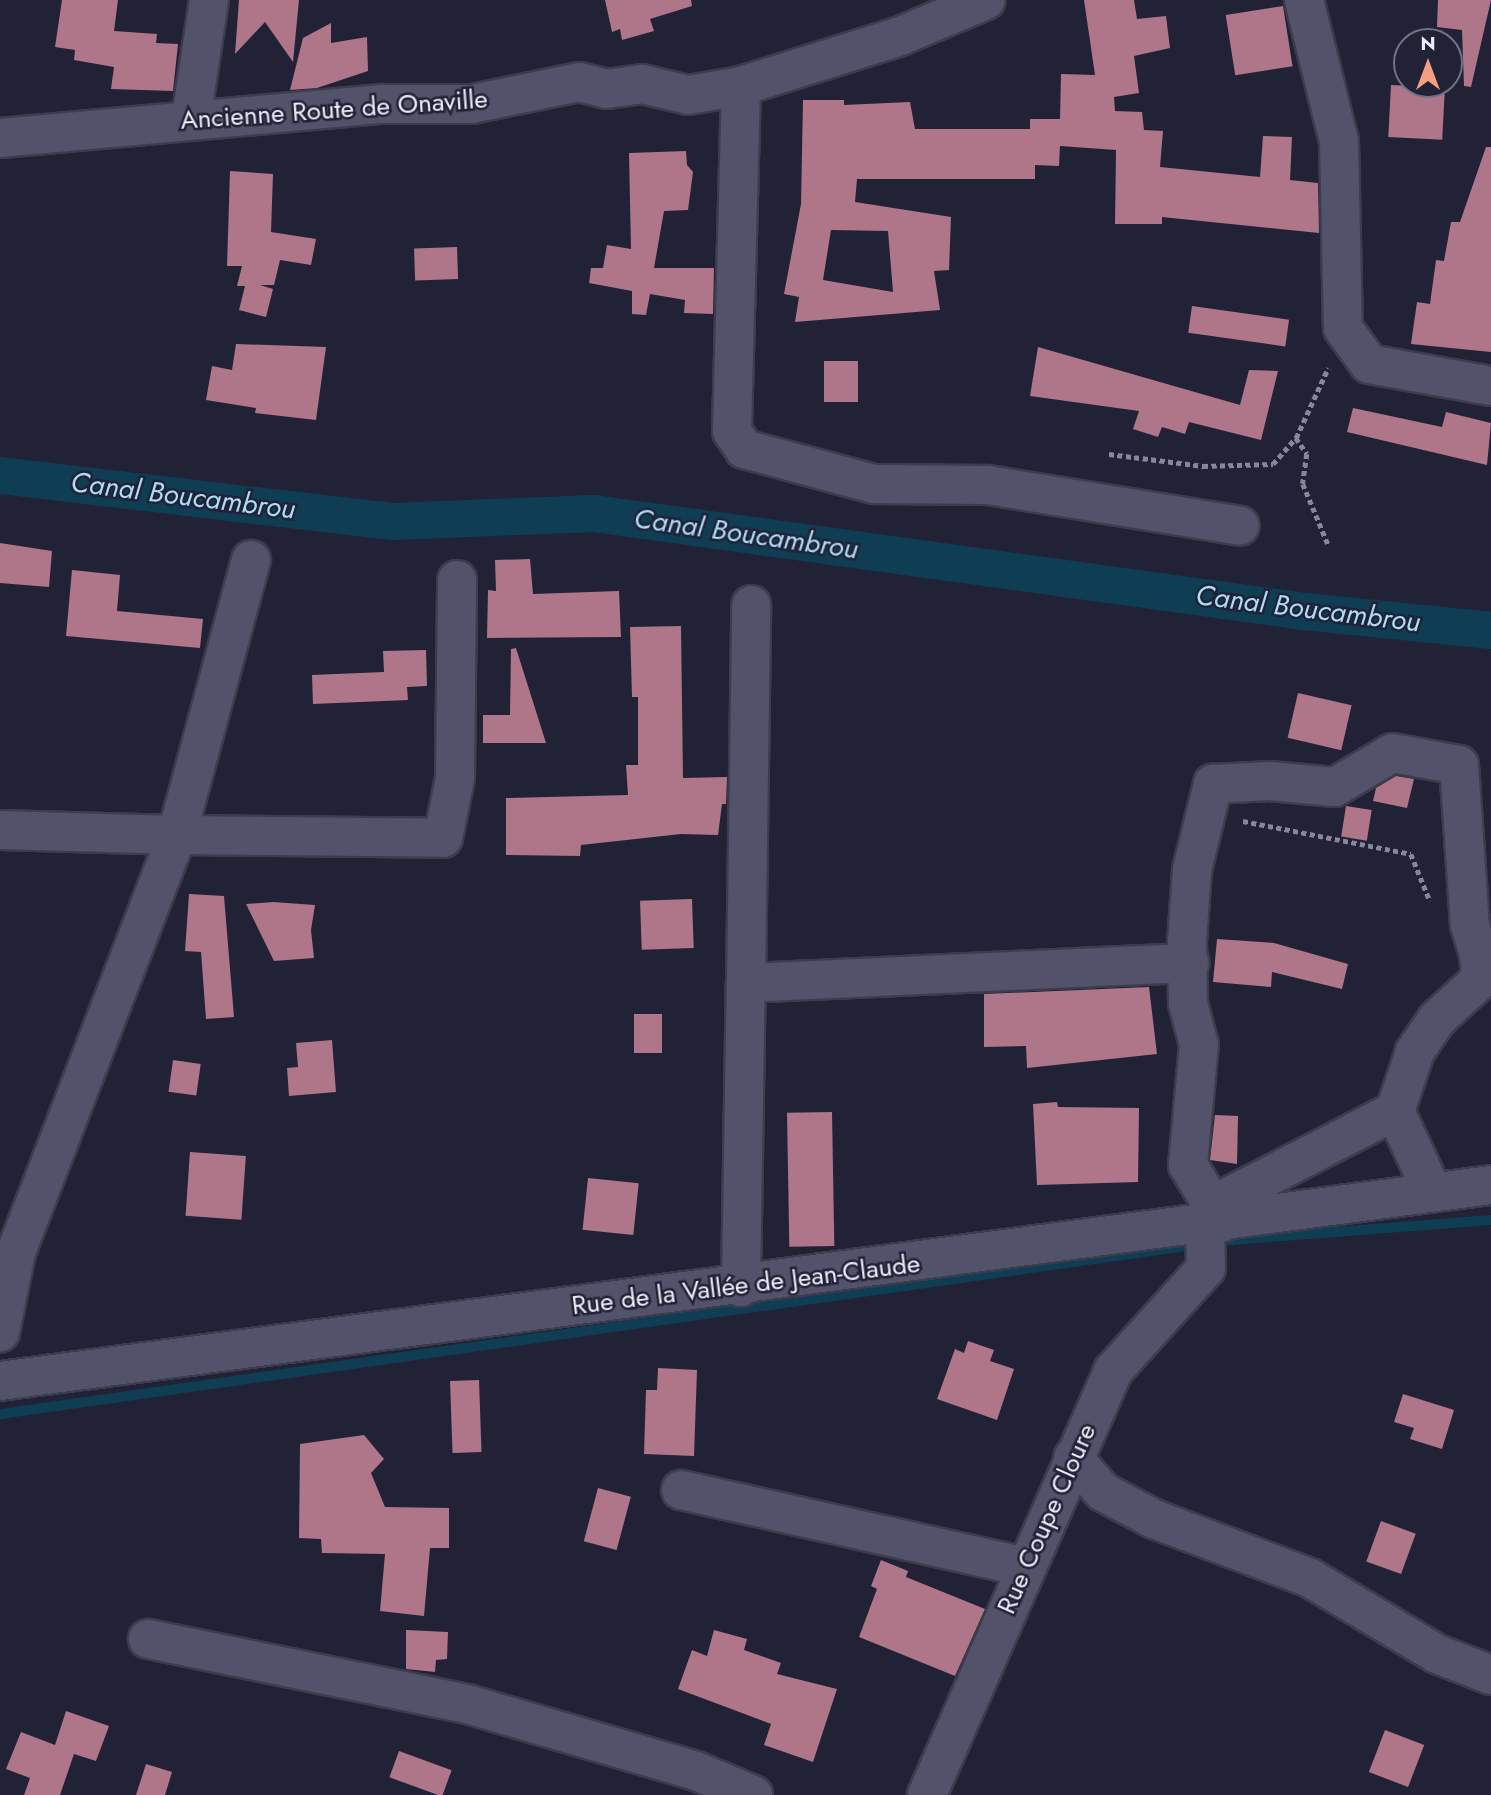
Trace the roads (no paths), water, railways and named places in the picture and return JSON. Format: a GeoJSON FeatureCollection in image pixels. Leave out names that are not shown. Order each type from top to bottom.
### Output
{"type":"FeatureCollection","features":[{"type":"Feature","properties":{"kind":"street"},"geometry":{"type":"LineString","coordinates":[[191,119],[209,0]]}},
{"type":"Feature","properties":{"kind":"street","name":"Ancienne Route de Onaville"},"geometry":{"type":"LineString","coordinates":[[0,138],[382,104],[471,104],[579,82],[607,89],[642,84],[688,94],[741,86],[898,37],[986,0]]}},
{"type":"Feature","properties":{"kind":"street"},"geometry":{"type":"LineString","coordinates":[[1304,0],[1339,141],[1343,328],[1368,364],[1491,386]]}},
{"type":"Feature","properties":{"kind":"street"},"geometry":{"type":"LineString","coordinates":[[741,86],[732,431],[744,449],[874,484],[988,485],[1240,526]]}},
{"type":"Feature","properties":{"kind":"street"},"geometry":{"type":"LineString","coordinates":[[0,1332],[16,1252],[177,835],[251,561]]}},
{"type":"Feature","properties":{"kind":"street"},"geometry":{"type":"LineString","coordinates":[[0,830],[443,838],[455,778],[457,579]]}},
{"type":"Feature","properties":{"kind":"street"},"geometry":{"type":"LineString","coordinates":[[741,1287],[751,605]]}},
{"type":"Feature","properties":{"kind":"street"},"geometry":{"type":"LineString","coordinates":[[1392,753],[1459,765],[1470,925],[1481,979],[1437,1019],[1415,1052],[1395,1111],[1211,1230],[1188,1165],[1199,1045],[1188,1003],[1190,963],[1192,870],[1213,785],[1270,781],[1335,787],[1392,753]]}},
{"type":"Feature","properties":{"kind":"street"},"geometry":{"type":"LineString","coordinates":[[746,983],[1190,963]]}},
{"type":"Feature","properties":{"kind":"street"},"geometry":{"type":"LineString","coordinates":[[1395,1111],[1433,1193]]}},
{"type":"Feature","properties":{"kind":"street","name":"Rue de la Vallée de Jean-Claude"},"geometry":{"type":"LineString","coordinates":[[0,1381],[1211,1230],[1491,1185]]}},
{"type":"Feature","properties":{"kind":"street","name":"Rue Coupe Cloure"},"geometry":{"type":"LineString","coordinates":[[927,1795],[1113,1371],[1211,1230]]}},
{"type":"Feature","properties":{"kind":"street"},"geometry":{"type":"LineString","coordinates":[[1073,1458],[1103,1492],[1154,1519],[1310,1578],[1437,1654],[1491,1675]]}},
{"type":"Feature","properties":{"kind":"street"},"geometry":{"type":"LineString","coordinates":[[681,1490],[1025,1567]]}},
{"type":"Feature","properties":{"kind":"street"},"geometry":{"type":"LineString","coordinates":[[148,1639],[467,1704],[695,1770],[752,1795]]}},
{"type":"Feature","properties":{"kind":"waterway","name":"Canal Boucambrou"},"geometry":{"type":"LineString","coordinates":[[0,475],[393,521],[593,513],[1304,611],[1491,630]]}},
{"type":"Feature","properties":{"kind":"waterway"},"geometry":{"type":"LineString","coordinates":[[1219,1241],[1491,1220]]}},
{"type":"Feature","properties":{"kind":"waterway"},"geometry":{"type":"LineString","coordinates":[[0,1414],[1200,1244]]}}]}
